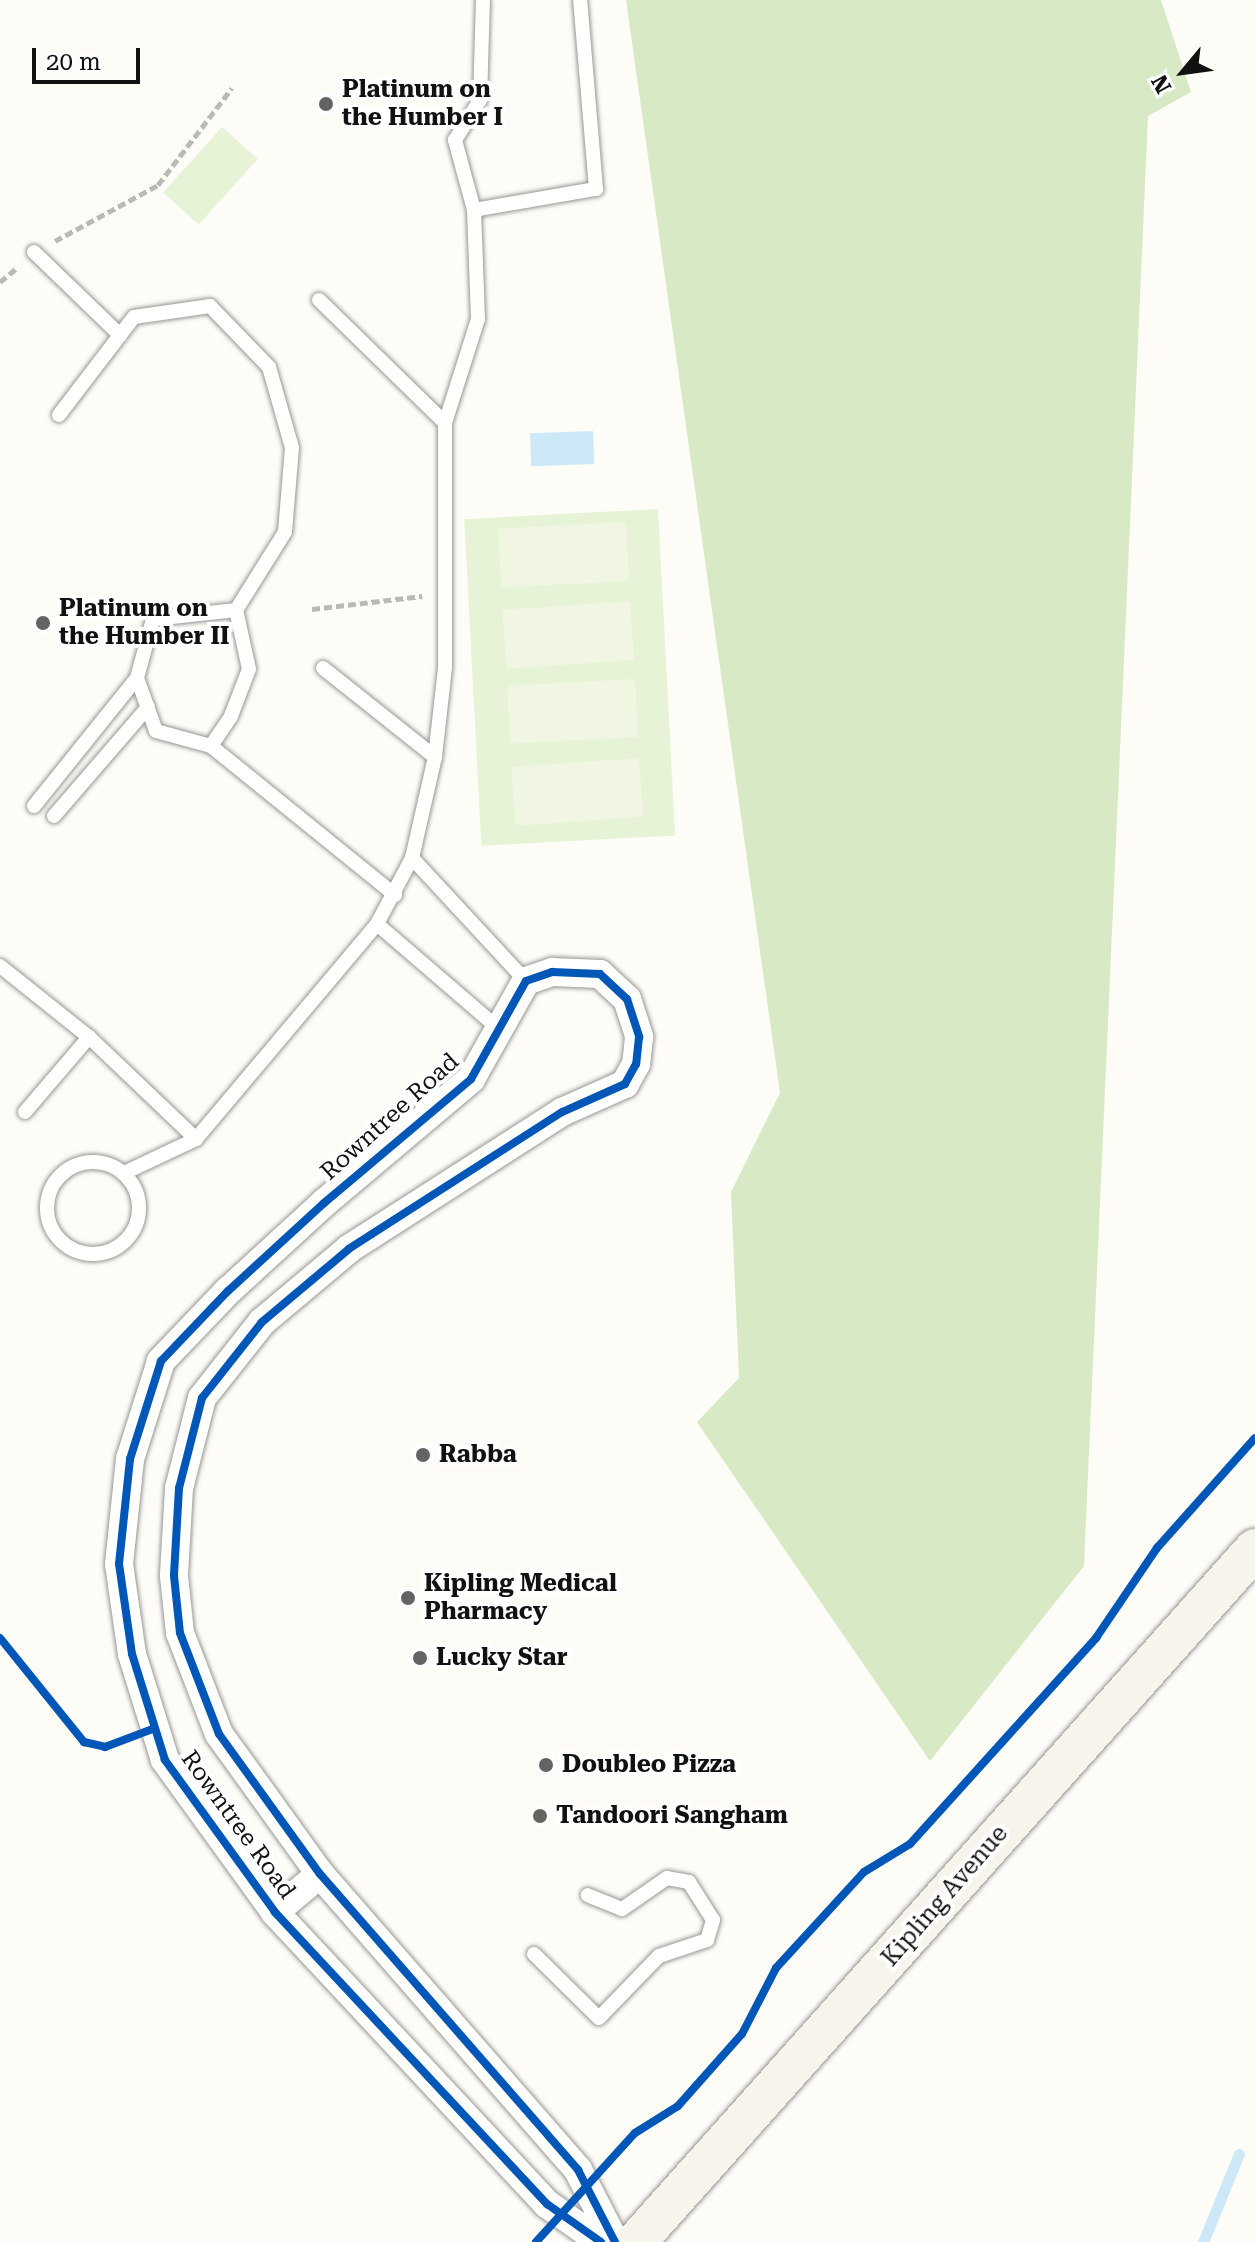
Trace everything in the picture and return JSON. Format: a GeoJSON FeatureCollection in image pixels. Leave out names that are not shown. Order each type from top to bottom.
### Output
{"type":"FeatureCollection","features":[{"type":"Feature","properties":{"kind":"main road","name":"Kipling Avenue"},"geometry":{"type":"LineString","coordinates":[[636,2242],[1255,1549]]}},
{"type":"Feature","properties":{"kind":"street","name":"Rowntree Road"},"geometry":{"type":"LineString","coordinates":[[601,2242],[547,2204],[275,1912],[162,1749],[132,1654],[119,1564],[130,1459],[161,1361],[249,1271],[471,1079],[526,981],[552,972],[600,974],[627,999],[639,1037],[636,1064],[625,1084],[562,1112],[349,1249],[262,1322],[202,1398],[179,1488],[174,1576],[180,1633],[219,1734],[320,1874],[578,2170],[615,2242]]}},
{"type":"Feature","properties":{"kind":"street","name":"Rowntree Road"},"geometry":{"type":"LineString","coordinates":[[275,1912],[320,1874]]}},
{"type":"Feature","properties":{"kind":"lane"},"geometry":{"type":"LineString","coordinates":[[124,1173],[196,1139],[377,924],[412,858],[435,757],[445,668],[445,423],[478,319],[474,210],[455,140],[480,100],[483,0]]}},
{"type":"Feature","properties":{"kind":"lane"},"geometry":{"type":"LineString","coordinates":[[474,210],[596,189],[580,0]]}},
{"type":"Feature","properties":{"kind":"lane"},"geometry":{"type":"LineString","coordinates":[[34,252],[120,335]]}},
{"type":"Feature","properties":{"kind":"lane"},"geometry":{"type":"LineString","coordinates":[[319,300],[445,423]]}},
{"type":"Feature","properties":{"kind":"lane"},"geometry":{"type":"LineString","coordinates":[[59,415],[134,317],[210,306],[269,367],[292,448],[285,532],[236,610],[249,669],[231,716],[211,746]]}},
{"type":"Feature","properties":{"kind":"lane"},"geometry":{"type":"LineString","coordinates":[[34,806],[137,678],[153,619],[236,610]]}},
{"type":"Feature","properties":{"kind":"lane"},"geometry":{"type":"LineString","coordinates":[[323,668],[435,757]]}},
{"type":"Feature","properties":{"kind":"lane"},"geometry":{"type":"LineString","coordinates":[[137,678],[156,731],[211,746],[395,895]]}},
{"type":"Feature","properties":{"kind":"lane"},"geometry":{"type":"LineString","coordinates":[[54,816],[148,707]]}},
{"type":"Feature","properties":{"kind":"lane"},"geometry":{"type":"LineString","coordinates":[[412,858],[526,981]]}},
{"type":"Feature","properties":{"kind":"lane"},"geometry":{"type":"LineString","coordinates":[[377,924],[499,1029]]}},
{"type":"Feature","properties":{"kind":"lane"},"geometry":{"type":"LineString","coordinates":[[0,966],[89,1037],[196,1139]]}},
{"type":"Feature","properties":{"kind":"lane"},"geometry":{"type":"LineString","coordinates":[[25,1112],[89,1037]]}},
{"type":"Feature","properties":{"kind":"lane"},"geometry":{"type":"LineString","coordinates":[[87,1161],[105,1163],[124,1173],[139,1202],[129,1236],[98,1254],[80,1252],[60,1241],[46,1213],[56,1179],[87,1161]]}},
{"type":"Feature","properties":{"kind":"lane"},"geometry":{"type":"LineString","coordinates":[[534,1954],[599,2018],[659,1956],[707,1940],[713,1920],[689,1882],[667,1878],[622,1909],[588,1895]]}},
{"type":"Feature","properties":{"kind":"path"},"geometry":{"type":"LineString","coordinates":[[0,282],[34,252],[158,185],[232,88]]}},
{"type":"Feature","properties":{"kind":"path"},"geometry":{"type":"LineString","coordinates":[[312,609],[445,593]]}},
{"type":"Feature","properties":{"kind":"green space"},"geometry":{"type":"Polygon","coordinates":[[[626,0],[1161,0],[1191,92],[1148,116],[1084,1566],[930,1761],[697,1422],[739,1378],[731,1192],[780,1093],[626,0]]]}},
{"type":"Feature","properties":{"kind":"green space"},"geometry":{"type":"Polygon","coordinates":[[[222,127],[258,159],[199,225],[163,192],[222,127]]]}},
{"type":"Feature","properties":{"kind":"green space"},"geometry":{"type":"Polygon","coordinates":[[[658,509],[675,836],[481,846],[464,519],[658,509]]]}},
{"type":"Feature","properties":{"kind":"green space"},"geometry":{"type":"Polygon","coordinates":[[[626,522],[629,581],[501,588],[498,529],[626,522]]]}},
{"type":"Feature","properties":{"kind":"green space"},"geometry":{"type":"Polygon","coordinates":[[[630,601],[634,660],[506,669],[502,610],[630,601]]]}},
{"type":"Feature","properties":{"kind":"green space"},"geometry":{"type":"Polygon","coordinates":[[[635,679],[638,737],[510,744],[507,686],[635,679]]]}},
{"type":"Feature","properties":{"kind":"green space"},"geometry":{"type":"Polygon","coordinates":[[[639,758],[643,817],[515,826],[511,767],[639,758]]]}},
{"type":"Feature","properties":{"kind":"water"},"geometry":{"type":"Polygon","coordinates":[[[593,431],[594,464],[531,466],[530,433],[593,431]]]}},
{"type":"Feature","properties":{"kind":"waterway"},"geometry":{"type":"LineString","coordinates":[[1203,2242],[1239,2154]]}},
{"type":"Feature","properties":{"kind":"cycle path"},"geometry":{"type":"LineString","coordinates":[[601,2242],[547,2204],[275,1912],[165,1760],[132,1654],[119,1564],[130,1459],[161,1361],[228,1291],[324,1203],[471,1079],[526,981],[552,972],[600,974],[627,999],[639,1037],[636,1064],[625,1084],[562,1112],[349,1249],[262,1322],[202,1398],[179,1488],[174,1576],[180,1633],[219,1734],[320,1874],[578,2170],[615,2242]]}},
{"type":"Feature","properties":{"kind":"cycle path"},"geometry":{"type":"LineString","coordinates":[[536,2242],[635,2133],[678,2106],[742,2034],[776,1968],[864,1872],[910,1844],[1096,1638],[1157,1548],[1255,1438]]}},
{"type":"Feature","properties":{"kind":"cycle path"},"geometry":{"type":"LineString","coordinates":[[0,1638],[84,1742],[105,1747],[155,1728]]}},
{"type":"Feature","properties":{"kind":"place","name":"Platinum on the Humber I"},"geometry":{"type":"Point","coordinates":[326,104]}},
{"type":"Feature","properties":{"kind":"place","name":"Platinum on the Humber II"},"geometry":{"type":"Point","coordinates":[43,623]}},
{"type":"Feature","properties":{"kind":"place","name":"Rabba"},"geometry":{"type":"Point","coordinates":[423,1455]}},
{"type":"Feature","properties":{"kind":"place","name":"Kipling Medical Pharmacy"},"geometry":{"type":"Point","coordinates":[408,1598]}},
{"type":"Feature","properties":{"kind":"place","name":"Lucky Star"},"geometry":{"type":"Point","coordinates":[420,1658]}},
{"type":"Feature","properties":{"kind":"place","name":"Doubleo Pizza"},"geometry":{"type":"Point","coordinates":[546,1765]}},
{"type":"Feature","properties":{"kind":"place","name":"Tandoori Sangham"},"geometry":{"type":"Point","coordinates":[540,1816]}}]}
